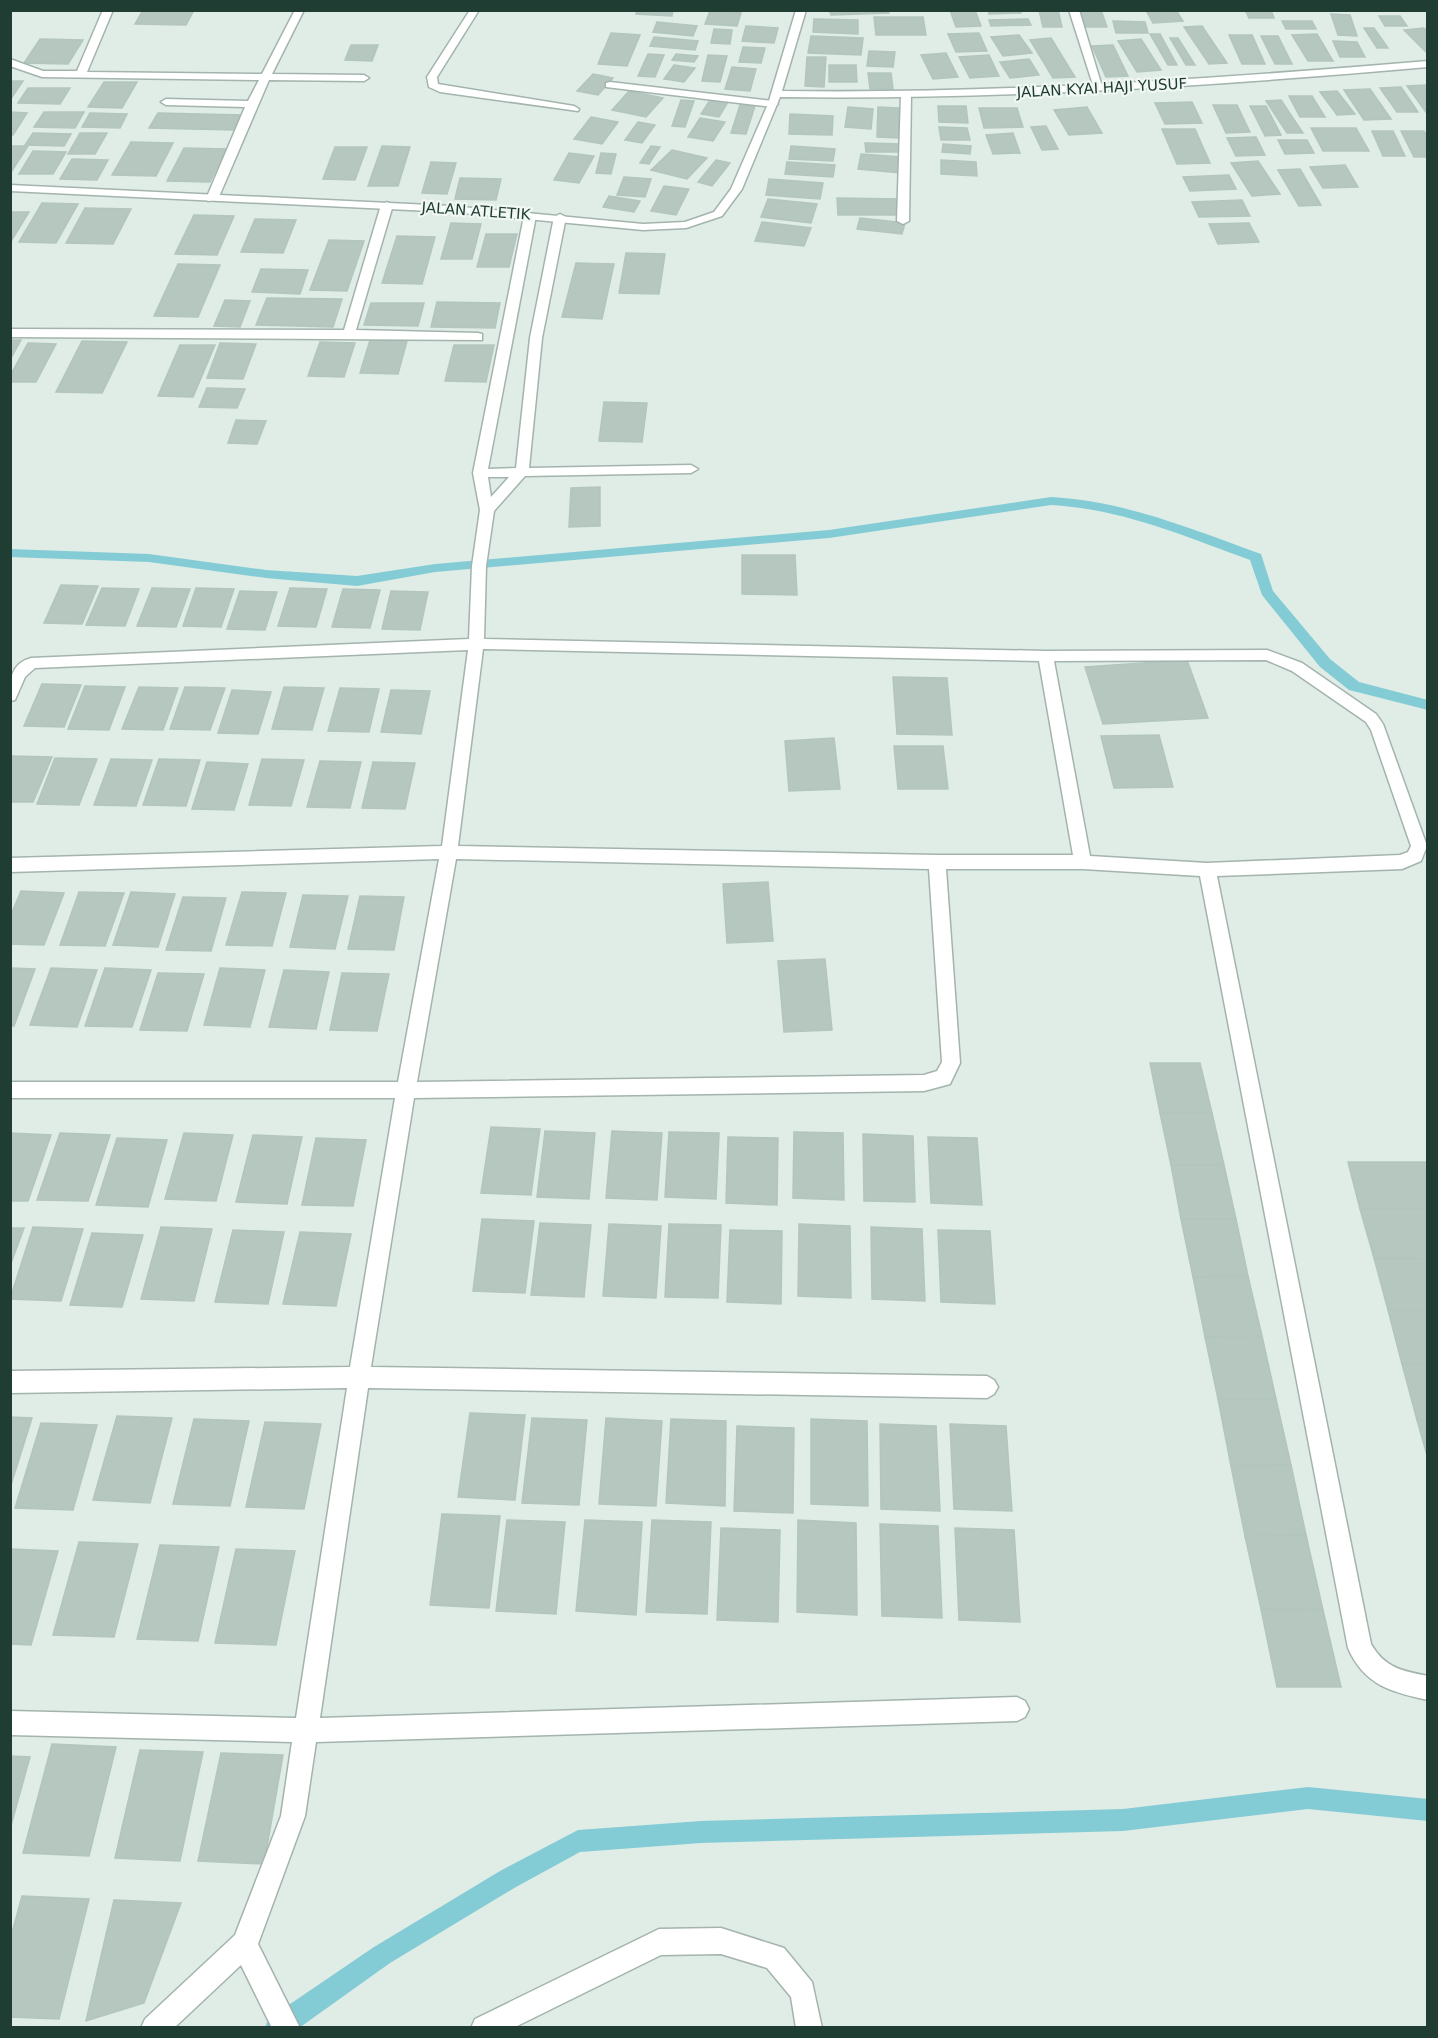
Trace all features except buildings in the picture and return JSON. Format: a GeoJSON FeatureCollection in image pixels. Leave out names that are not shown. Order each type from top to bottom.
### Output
{"type":"FeatureCollection","features":[{"type":"Feature","properties":{"kind":"street"},"geometry":{"type":"LineString","coordinates":[[81,75],[108,10]]}},
{"type":"Feature","properties":{"kind":"street"},"geometry":{"type":"LineString","coordinates":[[212,199],[264,76],[300,10]]}},
{"type":"Feature","properties":{"kind":"street"},"geometry":{"type":"LineString","coordinates":[[475,10],[432,77],[433,85],[440,90],[574,109]]}},
{"type":"Feature","properties":{"kind":"street","name":"JALAN ATLETIK"},"geometry":{"type":"LineString","coordinates":[[10,188],[212,199],[387,205],[560,217],[644,227],[686,225],[718,214],[736,189],[775,99],[801,10]]}},
{"type":"Feature","properties":{"kind":"street"},"geometry":{"type":"LineString","coordinates":[[1074,10],[1099,88]]}},
{"type":"Feature","properties":{"kind":"street"},"geometry":{"type":"LineString","coordinates":[[10,62],[32,72],[81,75],[364,78]]}},
{"type":"Feature","properties":{"kind":"street","name":"JALAN KYAI HAJI YUSUF"},"geometry":{"type":"LineString","coordinates":[[610,85],[775,99],[1099,88],[1428,64]]}},
{"type":"Feature","properties":{"kind":"street"},"geometry":{"type":"LineString","coordinates":[[903,221],[906,95]]}},
{"type":"Feature","properties":{"kind":"street"},"geometry":{"type":"LineString","coordinates":[[166,102],[251,104]]}},
{"type":"Feature","properties":{"kind":"street"},"geometry":{"type":"LineString","coordinates":[[349,334],[363,293],[387,205]]}},
{"type":"Feature","properties":{"kind":"street"},"geometry":{"type":"LineString","coordinates":[[154,2028],[245,1944],[293,1816],[359,1377],[406,1089],[449,852],[476,644],[479,566],[487,510],[480,473],[530,216]]}},
{"type":"Feature","properties":{"kind":"street"},"geometry":{"type":"LineString","coordinates":[[487,510],[522,471],[536,338],[560,217]]}},
{"type":"Feature","properties":{"kind":"street"},"geometry":{"type":"LineString","coordinates":[[10,333],[349,334],[478,337]]}},
{"type":"Feature","properties":{"kind":"street"},"geometry":{"type":"LineString","coordinates":[[480,473],[691,469]]}},
{"type":"Feature","properties":{"kind":"street"},"geometry":{"type":"LineString","coordinates":[[10,696],[19,674],[31,663],[476,644],[1046,657],[1267,655],[1297,667],[1371,718],[1378,728],[1419,846],[1415,856],[1402,862],[1207,870],[1083,862],[937,862],[449,852],[10,865]]}},
{"type":"Feature","properties":{"kind":"street"},"geometry":{"type":"LineString","coordinates":[[1046,657],[1083,862]]}},
{"type":"Feature","properties":{"kind":"street"},"geometry":{"type":"LineString","coordinates":[[10,1090],[406,1089],[924,1083],[943,1078],[951,1063],[937,862]]}},
{"type":"Feature","properties":{"kind":"street"},"geometry":{"type":"LineString","coordinates":[[1207,870],[1360,1648],[1371,1667],[1385,1679],[1428,1688]]}},
{"type":"Feature","properties":{"kind":"street"},"geometry":{"type":"LineString","coordinates":[[10,1382],[359,1377],[987,1387]]}},
{"type":"Feature","properties":{"kind":"street"},"geometry":{"type":"LineString","coordinates":[[10,1723],[305,1730],[1017,1709]]}},
{"type":"Feature","properties":{"kind":"street"},"geometry":{"type":"LineString","coordinates":[[484,2028],[658,1942],[721,1941],[775,1958],[803,1991],[809,2028]]}},
{"type":"Feature","properties":{"kind":"street"},"geometry":{"type":"LineString","coordinates":[[245,1944],[259,1977],[287,2028]]}},
{"type":"Feature","properties":{"kind":"waterway"},"geometry":{"type":"LineString","coordinates":[[10,553],[149,558],[266,574],[357,581],[435,568],[829,534],[1051,501],[1078,502],[1130,512],[1256,557],[1267,592],[1325,663],[1354,686],[1393,698],[1428,705]]}},
{"type":"Feature","properties":{"kind":"waterway"},"geometry":{"type":"LineString","coordinates":[[277,2028],[382,1955],[508,1879],[578,1841],[701,1832],[1123,1820],[1308,1798],[1428,1810]]}}]}
